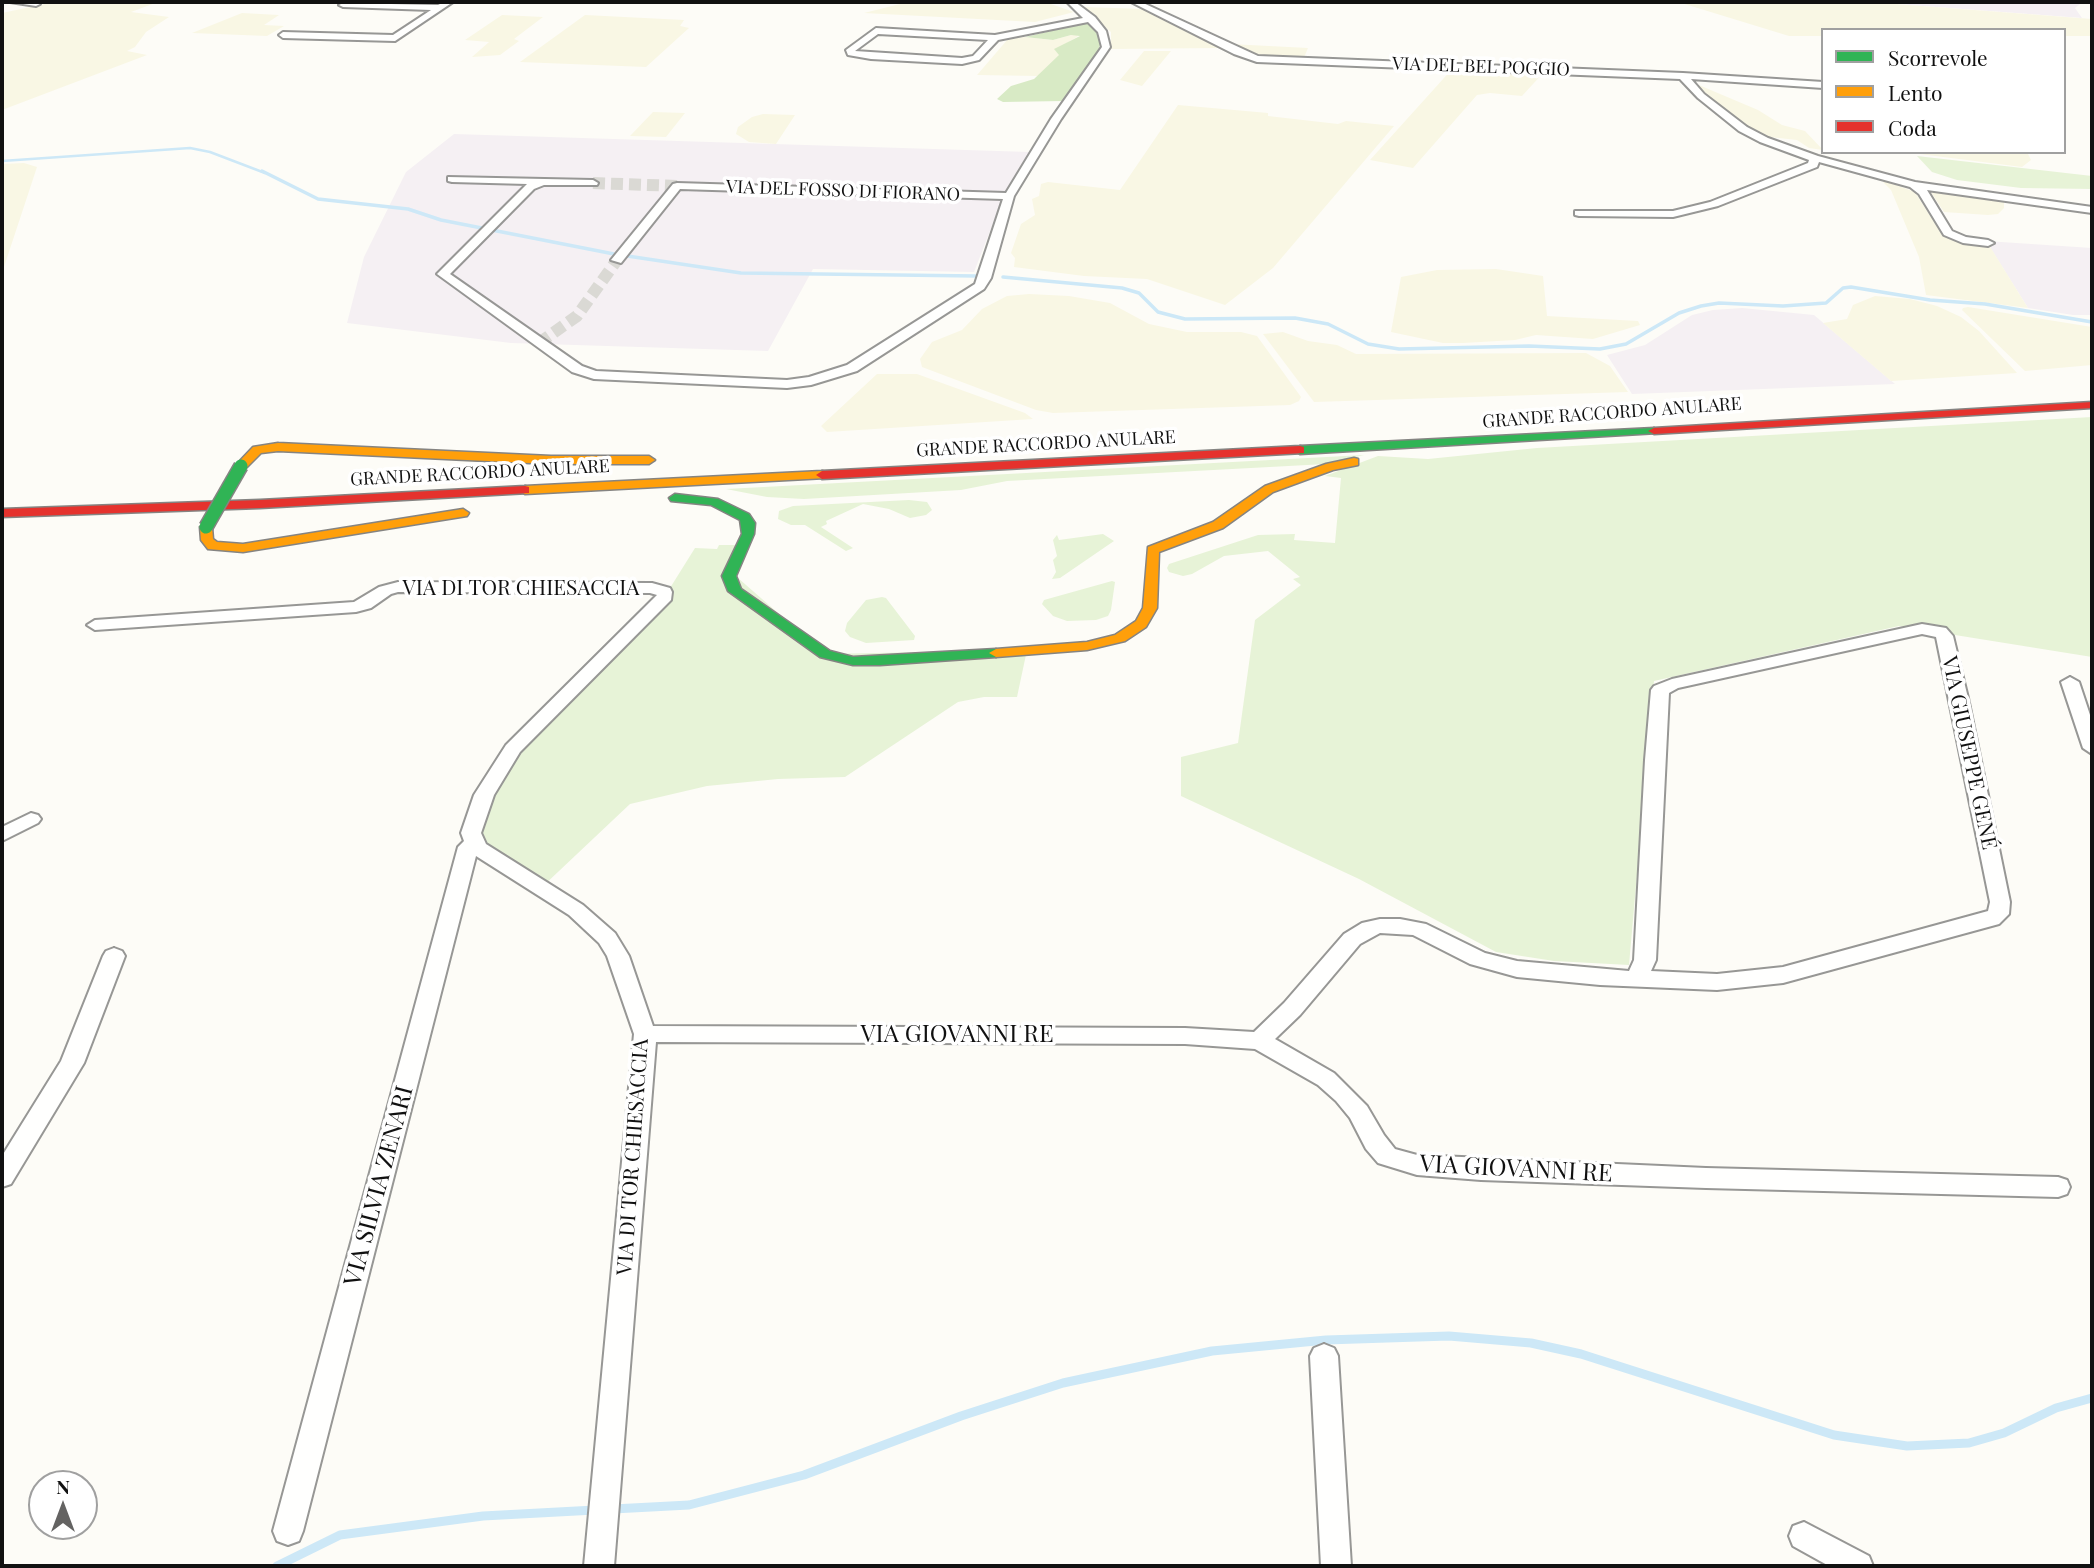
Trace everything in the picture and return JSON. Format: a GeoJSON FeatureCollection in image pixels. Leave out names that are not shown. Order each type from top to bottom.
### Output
{"type":"FeatureCollection","features":[{"type":"Feature","properties":{"kind":"highway","name":"GRANDE RACCORDO ANULARE"},"geometry":{"type":"LineString","coordinates":[[1698,412],[2092,390]]}},
{"type":"Feature","properties":{"kind":"highway","name":"GRANDE RACCORDO ANULARE"},"geometry":{"type":"LineString","coordinates":[[2,513],[194,507],[1532,438],[2092,405]]}},
{"type":"Feature","properties":{"kind":"highway"},"geometry":{"type":"LineString","coordinates":[[506,507],[665,498],[705,500],[727,506],[745,517],[749,523],[742,551],[729,576],[735,591],[825,654],[853,662],[880,662],[1087,646],[1110,641],[1129,634],[1144,619],[1150,608],[1153,550],[1218,525],[1269,489],[1330,467],[1378,456],[1532,438]]}},
{"type":"Feature","properties":{"kind":"highway"},"geometry":{"type":"LineString","coordinates":[[480,511],[249,548],[213,546],[206,540],[206,527],[241,466],[255,452],[274,447],[551,460],[660,460]]}},
{"type":"Feature","properties":{"kind":"highway"},"geometry":{"type":"LineString","coordinates":[[853,457],[880,456]]}},
{"type":"Feature","properties":{"kind":"highway","name":"GRANDE RACCORDO ANULARE"},"geometry":{"type":"LineString","coordinates":[[2,498],[212,491],[825,458]]}},
{"type":"Feature","properties":{"kind":"street"},"geometry":{"type":"LineString","coordinates":[[14,2],[36,5]]}},
{"type":"Feature","properties":{"kind":"street"},"geometry":{"type":"LineString","coordinates":[[283,34],[395,38],[449,2]]}},
{"type":"Feature","properties":{"kind":"street"},"geometry":{"type":"LineString","coordinates":[[540,183],[530,187],[443,274],[577,369],[594,375],[787,384],[829,376],[874,356],[980,286],[988,270],[1009,196],[1056,119],[1106,47],[1102,30],[1071,2]]}},
{"type":"Feature","properties":{"kind":"street","name":"VIA DEL BEL POGGIO"},"geometry":{"type":"LineString","coordinates":[[1135,2],[1257,59],[1683,76]]}},
{"type":"Feature","properties":{"kind":"street"},"geometry":{"type":"LineString","coordinates":[[343,5],[441,8]]}},
{"type":"Feature","properties":{"kind":"street"},"geometry":{"type":"LineString","coordinates":[[995,38],[976,58],[967,60],[871,56],[851,53],[850,50],[876,31],[995,38],[1092,19]]}},
{"type":"Feature","properties":{"kind":"street"},"geometry":{"type":"LineString","coordinates":[[1683,76],[1821,85]]}},
{"type":"Feature","properties":{"kind":"street"},"geometry":{"type":"LineString","coordinates":[[1683,76],[1701,96],[1743,129],[1763,140],[1814,159],[1914,185],[2092,210]]}},
{"type":"Feature","properties":{"kind":"street"},"geometry":{"type":"LineString","coordinates":[[1579,213],[1673,214],[1714,204],[1813,165],[1814,159]]}},
{"type":"Feature","properties":{"kind":"street"},"geometry":{"type":"LineString","coordinates":[[452,179],[593,183]]}},
{"type":"Feature","properties":{"kind":"street"},"geometry":{"type":"LineString","coordinates":[[1914,185],[1923,192],[1948,233],[1963,240],[1988,243]]}},
{"type":"Feature","properties":{"kind":"street","name":"VIA DEL FOSSO DI FIORANO"},"geometry":{"type":"LineString","coordinates":[[617,260],[677,186],[1009,196]]}},
{"type":"Feature","properties":{"kind":"street","name":"VIA DI TOR CHIESACCIA"},"geometry":{"type":"LineString","coordinates":[[95,625],[356,607],[385,590],[398,587],[661,590],[665,596],[533,727],[502,763],[473,820],[471,833],[473,844],[576,910],[598,929],[618,956],[645,1034],[600,1554]]}},
{"type":"Feature","properties":{"kind":"street","name":"VIA GIUSEPPE GENÉ"},"geometry":{"type":"LineString","coordinates":[[1259,1041],[1292,1009],[1352,939],[1370,928],[1380,926],[1418,929],[1478,959],[1500,966],[1561,974],[1637,978],[1717,982],[1783,975],[1982,923],[1998,914],[2000,902],[1973,766],[1959,698],[1940,632],[1923,629],[1672,684],[1660,690],[1654,760],[1646,960],[1637,978]]}},
{"type":"Feature","properties":{"kind":"street"},"geometry":{"type":"LineString","coordinates":[[2070,682],[2092,748]]}},
{"type":"Feature","properties":{"kind":"street"},"geometry":{"type":"LineString","coordinates":[[2,835],[31,819]]}},
{"type":"Feature","properties":{"kind":"street","name":"VIA SILVIA ZENARI"},"geometry":{"type":"LineString","coordinates":[[288,1531],[468,847],[473,844]]}},
{"type":"Feature","properties":{"kind":"street"},"geometry":{"type":"LineString","coordinates":[[2,1177],[72,1063],[114,956]]}},
{"type":"Feature","properties":{"kind":"street","name":"VIA GIOVANNI RE"},"geometry":{"type":"LineString","coordinates":[[645,1034],[1185,1036],[1259,1041],[1326,1079],[1344,1095],[1359,1112],[1375,1142],[1387,1156],[1417,1164],[1481,1170],[2058,1187]]}},
{"type":"Feature","properties":{"kind":"street"},"geometry":{"type":"LineString","coordinates":[[1324,1356],[1336,1566]]}},
{"type":"Feature","properties":{"kind":"street"},"geometry":{"type":"LineString","coordinates":[[1804,1536],[1858,1566]]}},
{"type":"Feature","properties":{"kind":"shaded area"},"geometry":{"type":"Polygon","coordinates":[[[54,2],[158,2],[131,12],[169,17],[146,32],[135,47],[127,51],[147,55],[2,110],[2,13],[54,2]]]}},
{"type":"Feature","properties":{"kind":"shaded area"},"geometry":{"type":"Polygon","coordinates":[[[908,2],[1045,2],[1074,12],[1035,22],[864,13],[908,2]]]}},
{"type":"Feature","properties":{"kind":"shaded area"},"geometry":{"type":"Polygon","coordinates":[[[1678,2],[1870,2],[2092,19],[2092,36],[2066,36],[2066,28],[1821,28],[1821,36],[1789,36],[1678,2]]]}},
{"type":"Feature","properties":{"kind":"shaded area"},"geometry":{"type":"Polygon","coordinates":[[[1870,2],[2078,2],[2080,4],[2075,8],[2082,18],[1870,2]]]}},
{"type":"Feature","properties":{"kind":"shaded area"},"geometry":{"type":"Polygon","coordinates":[[[1083,7],[1145,9],[1219,48],[1111,49],[1111,32],[1083,7]]]}},
{"type":"Feature","properties":{"kind":"shaded area"},"geometry":{"type":"Polygon","coordinates":[[[242,13],[279,15],[264,25],[284,26],[267,36],[192,33],[242,13]]]}},
{"type":"Feature","properties":{"kind":"shaded area"},"geometry":{"type":"Polygon","coordinates":[[[502,15],[543,17],[514,39],[519,41],[500,55],[472,57],[489,42],[465,40],[502,15]]]}},
{"type":"Feature","properties":{"kind":"shaded area"},"geometry":{"type":"Polygon","coordinates":[[[585,15],[684,20],[680,26],[689,28],[646,67],[520,62],[585,15]]]}},
{"type":"Feature","properties":{"kind":"shaded area"},"geometry":{"type":"Polygon","coordinates":[[[1080,35],[1055,50],[1060,55],[1038,76],[977,75],[1008,39],[1025,37],[1053,40],[1080,35]]]}},
{"type":"Feature","properties":{"kind":"shaded area"},"geometry":{"type":"Polygon","coordinates":[[[1230,44],[1308,48],[1303,60],[1262,58],[1230,44]]]}},
{"type":"Feature","properties":{"kind":"shaded area"},"geometry":{"type":"Polygon","coordinates":[[[1144,51],[1171,51],[1142,86],[1120,80],[1144,51]]]}},
{"type":"Feature","properties":{"kind":"shaded area"},"geometry":{"type":"Polygon","coordinates":[[[1453,68],[1545,71],[1522,96],[1490,93],[1477,95],[1413,168],[1370,160],[1453,68]]]}},
{"type":"Feature","properties":{"kind":"shaded area"},"geometry":{"type":"Polygon","coordinates":[[[1687,80],[1758,110],[1782,125],[1805,131],[1821,150],[1809,148],[1797,140],[1761,136],[1687,80]]]}},
{"type":"Feature","properties":{"kind":"shaded area"},"geometry":{"type":"Polygon","coordinates":[[[1178,105],[1268,113],[1268,116],[1338,124],[1346,121],[1394,126],[1273,268],[1225,305],[1147,279],[1084,276],[1014,267],[1015,258],[1011,253],[1021,224],[1035,215],[1032,199],[1039,196],[1041,184],[1048,182],[1120,190],[1178,105]]]}},
{"type":"Feature","properties":{"kind":"shaded area"},"geometry":{"type":"Polygon","coordinates":[[[653,112],[685,113],[666,137],[630,136],[653,112]]]}},
{"type":"Feature","properties":{"kind":"shaded area"},"geometry":{"type":"Polygon","coordinates":[[[763,114],[795,115],[776,144],[749,142],[736,134],[738,127],[752,117],[763,114]]]}},
{"type":"Feature","properties":{"kind":"shaded area"},"geometry":{"type":"Polygon","coordinates":[[[454,134],[1030,152],[999,208],[974,272],[813,269],[768,351],[511,343],[347,323],[364,257],[406,172],[454,134]]]}},
{"type":"Feature","properties":{"kind":"shaded area"},"geometry":{"type":"Polygon","coordinates":[[[1920,154],[2028,154],[2031,160],[2022,167],[1920,154]]]}},
{"type":"Feature","properties":{"kind":"shaded area"},"geometry":{"type":"Polygon","coordinates":[[[24,163],[37,167],[2,273],[2,164],[24,163]]]}},
{"type":"Feature","properties":{"kind":"shaded area"},"geometry":{"type":"Polygon","coordinates":[[[1883,182],[1915,192],[1941,233],[1963,241],[1989,245],[2028,308],[1926,295],[1919,257],[1891,190],[1883,182]]]}},
{"type":"Feature","properties":{"kind":"shaded area"},"geometry":{"type":"Polygon","coordinates":[[[1930,191],[2004,202],[2004,208],[1998,214],[1988,215],[1944,212],[1930,191]]]}},
{"type":"Feature","properties":{"kind":"shaded area"},"geometry":{"type":"Polygon","coordinates":[[[1986,241],[2092,248],[2092,315],[2028,308],[1986,241]]]}},
{"type":"Feature","properties":{"kind":"shaded area"},"geometry":{"type":"Polygon","coordinates":[[[1496,269],[1543,276],[1547,316],[1638,321],[1640,325],[1593,339],[1536,335],[1515,340],[1463,343],[1443,343],[1391,332],[1401,277],[1437,270],[1496,269]]]}},
{"type":"Feature","properties":{"kind":"shaded area"},"geometry":{"type":"Polygon","coordinates":[[[1007,296],[1069,296],[1110,303],[1149,324],[1187,332],[1241,332],[1257,336],[1301,397],[1290,405],[1053,413],[1036,410],[922,367],[920,359],[932,342],[962,330],[982,309],[1007,296]]]}},
{"type":"Feature","properties":{"kind":"shaded area"},"geometry":{"type":"Polygon","coordinates":[[[1875,296],[1910,299],[1937,306],[1961,317],[1979,331],[2017,373],[1891,381],[1823,323],[1847,319],[1853,305],[1875,296]]]}},
{"type":"Feature","properties":{"kind":"shaded area"},"geometry":{"type":"Polygon","coordinates":[[[1968,307],[2092,327],[2092,365],[2025,371],[1962,310],[1968,307]]]}},
{"type":"Feature","properties":{"kind":"shaded area"},"geometry":{"type":"Polygon","coordinates":[[[1742,308],[1814,315],[1895,384],[1632,394],[1607,355],[1645,345],[1692,315],[1742,308]]]}},
{"type":"Feature","properties":{"kind":"shaded area"},"geometry":{"type":"Polygon","coordinates":[[[1283,332],[1308,341],[1337,345],[1356,354],[1586,353],[1610,366],[1628,392],[1314,402],[1263,334],[1283,332]]]}},
{"type":"Feature","properties":{"kind":"shaded area"},"geometry":{"type":"Polygon","coordinates":[[[877,374],[917,374],[1025,413],[1033,419],[827,432],[821,426],[877,374]]]}},
{"type":"Feature","properties":{"kind":"green space"},"geometry":{"type":"Polygon","coordinates":[[[1085,23],[1094,25],[1101,36],[1099,52],[1063,101],[1003,102],[997,99],[1011,86],[1034,79],[1059,55],[1054,49],[1080,36],[1071,35],[1053,40],[1025,37],[1085,23]]]}},
{"type":"Feature","properties":{"kind":"green space"},"geometry":{"type":"Polygon","coordinates":[[[1917,156],[2092,176],[2092,189],[2021,188],[1957,180],[1932,172],[1917,156]]]}},
{"type":"Feature","properties":{"kind":"green space"},"geometry":{"type":"Polygon","coordinates":[[[2092,417],[2092,657],[1899,626],[1654,681],[1629,965],[1554,961],[1496,952],[1359,879],[1181,796],[1181,757],[1238,743],[1255,620],[1301,585],[1293,579],[1300,577],[1268,551],[1224,556],[1192,574],[1183,576],[1169,572],[1167,568],[1169,564],[1258,535],[1295,534],[1294,540],[1335,543],[1341,478],[1325,476],[1378,456],[1428,459],[1537,448],[2092,417]]]}},
{"type":"Feature","properties":{"kind":"green space"},"geometry":{"type":"Polygon","coordinates":[[[1364,455],[1326,464],[1007,481],[961,490],[804,499],[767,497],[726,489],[1364,455]]]}},
{"type":"Feature","properties":{"kind":"green space"},"geometry":{"type":"Polygon","coordinates":[[[909,500],[927,502],[932,510],[926,515],[910,518],[889,509],[863,504],[826,521],[827,524],[821,527],[853,548],[846,551],[805,525],[791,525],[778,519],[779,511],[793,506],[909,500]]]}},
{"type":"Feature","properties":{"kind":"green space"},"geometry":{"type":"Polygon","coordinates":[[[1103,534],[1114,541],[1060,578],[1052,579],[1056,572],[1053,560],[1057,556],[1053,540],[1057,535],[1059,540],[1103,534]]]}},
{"type":"Feature","properties":{"kind":"green space"},"geometry":{"type":"Polygon","coordinates":[[[719,545],[737,545],[730,571],[825,654],[1027,650],[1017,697],[984,697],[958,702],[845,777],[778,779],[707,786],[630,804],[541,888],[485,854],[472,824],[477,794],[665,596],[695,548],[717,549],[719,545]]]}},
{"type":"Feature","properties":{"kind":"green space"},"geometry":{"type":"Polygon","coordinates":[[[1115,582],[1111,610],[1108,616],[1096,620],[1067,621],[1053,616],[1042,604],[1044,600],[1115,582]]]}},
{"type":"Feature","properties":{"kind":"green space"},"geometry":{"type":"Polygon","coordinates":[[[886,598],[915,636],[914,640],[866,643],[850,637],[845,631],[847,623],[866,600],[886,598]]]}},
{"type":"Feature","properties":{"kind":"waterway"},"geometry":{"type":"LineString","coordinates":[[2,161],[190,148],[210,152],[265,173]]}},
{"type":"Feature","properties":{"kind":"waterway"},"geometry":{"type":"LineString","coordinates":[[262,171],[318,199],[408,209],[441,220],[614,254],[741,273],[976,276]]}},
{"type":"Feature","properties":{"kind":"waterway"},"geometry":{"type":"LineString","coordinates":[[1003,277],[1122,288],[1139,293],[1158,312],[1185,319],[1295,318],[1328,324],[1368,344],[1399,349],[1529,346],[1600,349],[1626,344],[1679,313],[1701,306],[1719,303],[1783,306],[1826,303],[1843,288],[1851,287],[1930,300],[1985,304],[2092,322]]}},
{"type":"Feature","properties":{"kind":"waterway"},"geometry":{"type":"LineString","coordinates":[[613,1509],[689,1505],[804,1475],[961,1416],[1063,1383],[1212,1351],[1326,1340],[1449,1336],[1531,1343],[1581,1354],[1834,1435],[1907,1446],[1969,1443],[2004,1433],[2056,1408],[2092,1398]]}},
{"type":"Feature","properties":{"kind":"waterway"},"geometry":{"type":"LineString","coordinates":[[277,1566],[340,1535],[483,1516],[595,1510]]}},
{"type":"Feature","properties":{"kind":"tunnel"},"geometry":{"type":"LineString","coordinates":[[593,183],[677,186]]}},
{"type":"Feature","properties":{"kind":"tunnel"},"geometry":{"type":"LineString","coordinates":[[539,343],[577,316],[617,260]]}},
{"type":"Feature","properties":{"kind":"traffic: fast"},"geometry":{"type":"LineString","coordinates":[[1300,450],[1654,431]]}},
{"type":"Feature","properties":{"kind":"traffic: fast"},"geometry":{"type":"LineString","coordinates":[[206,527],[241,466]]}},
{"type":"Feature","properties":{"kind":"traffic: fast"},"geometry":{"type":"LineString","coordinates":[[675,498],[714,502],[745,517],[749,523],[748,534],[729,576],[735,591],[825,654],[853,661],[880,661],[996,653]]}},
{"type":"Feature","properties":{"kind":"traffic: slow"},"geometry":{"type":"LineString","coordinates":[[241,466],[257,450],[278,447],[551,460],[649,460]]}},
{"type":"Feature","properties":{"kind":"traffic: slow"},"geometry":{"type":"LineString","coordinates":[[996,653],[1087,646],[1120,638],[1141,624],[1150,608],[1153,550],[1218,525],[1269,489],[1330,467],[1354,462]]}},
{"type":"Feature","properties":{"kind":"traffic: slow"},"geometry":{"type":"LineString","coordinates":[[525,490],[822,475]]}},
{"type":"Feature","properties":{"kind":"traffic: slow"},"geometry":{"type":"LineString","coordinates":[[206,527],[207,540],[213,546],[243,548],[463,513]]}},
{"type":"Feature","properties":{"kind":"traffic: jam"},"geometry":{"type":"LineString","coordinates":[[1654,431],[2092,405]]}},
{"type":"Feature","properties":{"kind":"traffic: jam"},"geometry":{"type":"LineString","coordinates":[[822,475],[1300,450]]}},
{"type":"Feature","properties":{"kind":"traffic: jam"},"geometry":{"type":"LineString","coordinates":[[2,513],[260,504],[525,490]]}}]}
